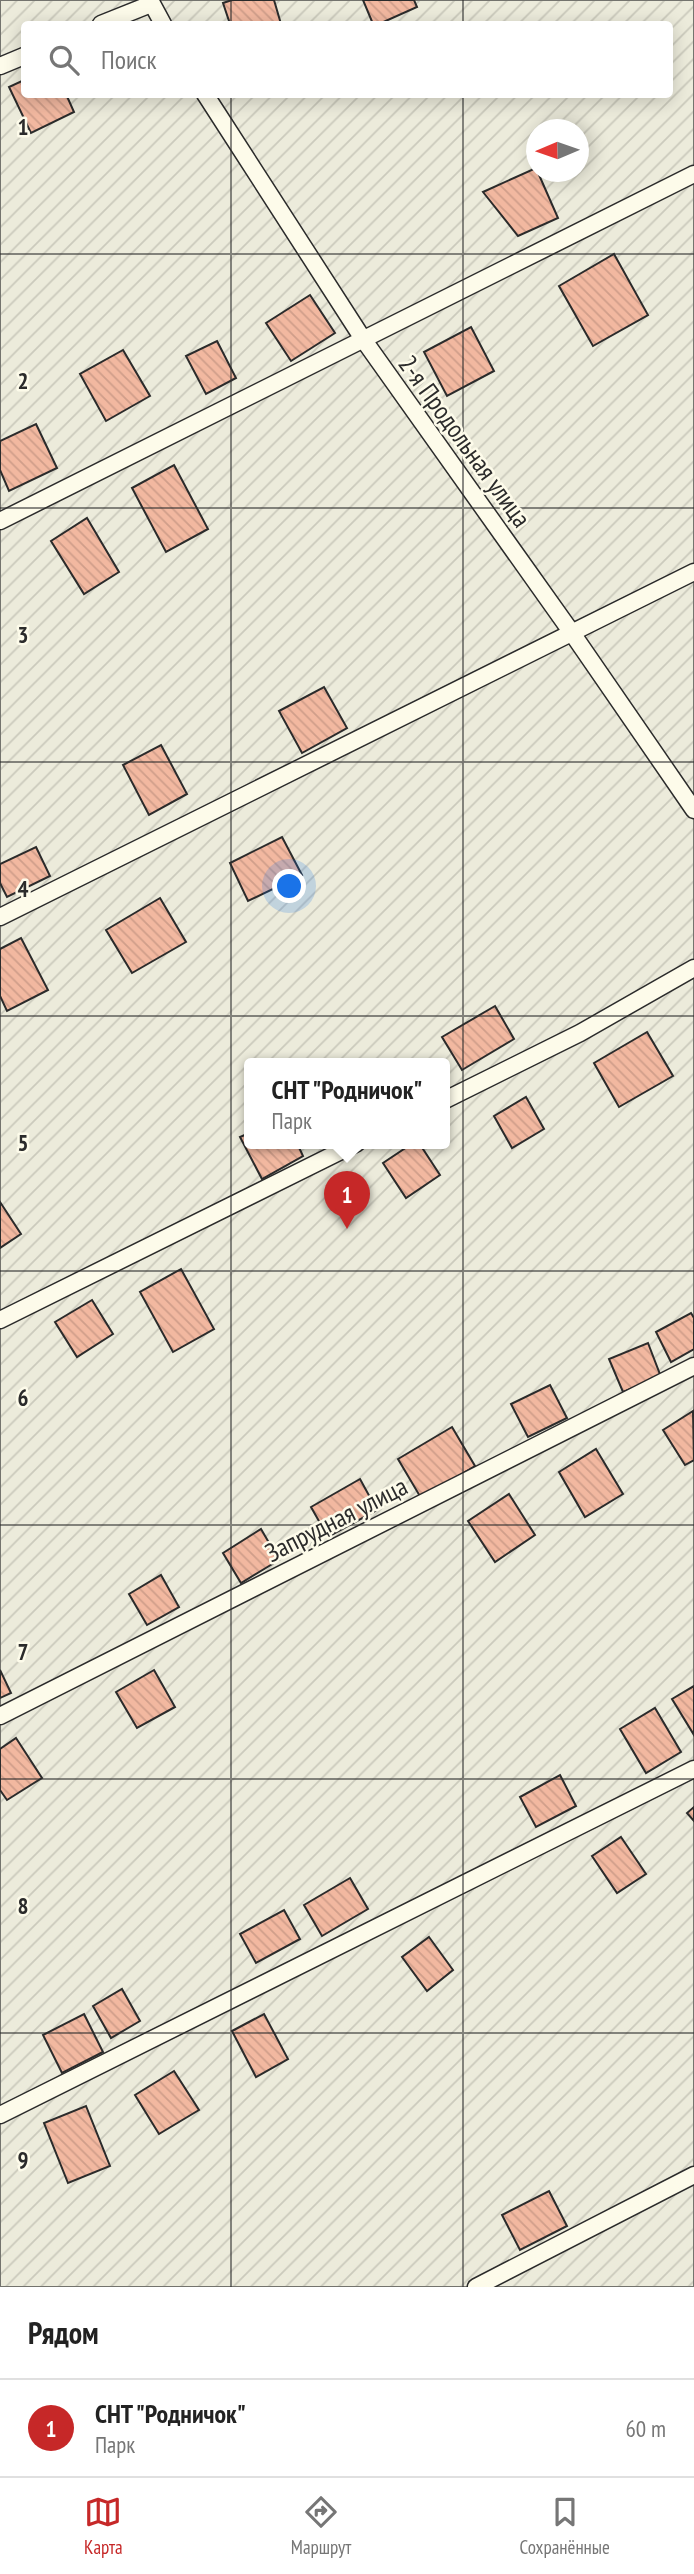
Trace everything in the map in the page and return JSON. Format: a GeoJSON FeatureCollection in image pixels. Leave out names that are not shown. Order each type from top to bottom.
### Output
{"type":"FeatureCollection","features":[{"type":"Feature","properties":{"kind":"lane"},"geometry":{"type":"LineString","coordinates":[[108,21],[150,2],[161,21]]}},
{"type":"Feature","properties":{"kind":"lane"},"geometry":{"type":"LineString","coordinates":[[0,66],[21,57]]}},
{"type":"Feature","properties":{"kind":"lane","name":"2-я Продольная улица"},"geometry":{"type":"LineString","coordinates":[[208,98],[363,339],[694,810]]}},
{"type":"Feature","properties":{"kind":"lane"},"geometry":{"type":"LineString","coordinates":[[0,520],[694,174]]}},
{"type":"Feature","properties":{"kind":"lane"},"geometry":{"type":"LineString","coordinates":[[0,917],[694,572]]}},
{"type":"Feature","properties":{"kind":"lane"},"geometry":{"type":"LineString","coordinates":[[450,1098],[580,1033],[694,968]]}},
{"type":"Feature","properties":{"kind":"lane"},"geometry":{"type":"LineString","coordinates":[[0,1321],[345,1149]]}},
{"type":"Feature","properties":{"kind":"lane","name":"Запрудная улица"},"geometry":{"type":"LineString","coordinates":[[0,1716],[694,1366]]}},
{"type":"Feature","properties":{"kind":"lane"},"geometry":{"type":"LineString","coordinates":[[0,2115],[694,1769]]}},
{"type":"Feature","properties":{"kind":"lane"},"geometry":{"type":"LineString","coordinates":[[476,2287],[694,2175]]}},
{"type":"Feature","properties":{"kind":"shaded area"},"geometry":{"type":"Polygon","coordinates":[[[0,0],[694,0],[694,2287],[0,2287],[0,0]]]}},
{"type":"Feature","properties":{"kind":"building"},"geometry":{"type":"Polygon","coordinates":[[[232,0],[274,0],[280,21],[229,21],[223,3],[232,0]]]}},
{"type":"Feature","properties":{"kind":"building"},"geometry":{"type":"Polygon","coordinates":[[[363,0],[414,0],[417,7],[386,21],[372,21],[363,0]]]}},
{"type":"Feature","properties":{"kind":"building"},"geometry":{"type":"Polygon","coordinates":[[[21,81],[21,98],[68,98],[74,112],[31,133],[9,87],[21,81]]]}},
{"type":"Feature","properties":{"kind":"building"},"geometry":{"type":"Polygon","coordinates":[[[526,173],[526,182],[542,182],[558,218],[518,236],[483,192],[526,173]]]}},
{"type":"Feature","properties":{"kind":"building"},"geometry":{"type":"Polygon","coordinates":[[[614,254],[648,315],[593,346],[559,286],[614,254]]]}},
{"type":"Feature","properties":{"kind":"building"},"geometry":{"type":"Polygon","coordinates":[[[310,295],[335,333],[291,361],[266,323],[310,295]]]}},
{"type":"Feature","properties":{"kind":"building"},"geometry":{"type":"Polygon","coordinates":[[[471,327],[494,371],[447,396],[424,352],[471,327]]]}},
{"type":"Feature","properties":{"kind":"building"},"geometry":{"type":"Polygon","coordinates":[[[217,341],[236,378],[206,394],[186,356],[217,341]]]}},
{"type":"Feature","properties":{"kind":"building"},"geometry":{"type":"Polygon","coordinates":[[[123,350],[150,396],[106,421],[80,374],[123,350]]]}},
{"type":"Feature","properties":{"kind":"building"},"geometry":{"type":"Polygon","coordinates":[[[36,424],[57,468],[9,491],[0,470],[0,441],[36,424]]]}},
{"type":"Feature","properties":{"kind":"building"},"geometry":{"type":"Polygon","coordinates":[[[174,465],[208,529],[166,552],[132,488],[174,465]]]}},
{"type":"Feature","properties":{"kind":"building"},"geometry":{"type":"Polygon","coordinates":[[[87,518],[119,572],[84,594],[51,541],[87,518]]]}},
{"type":"Feature","properties":{"kind":"building"},"geometry":{"type":"Polygon","coordinates":[[[324,687],[347,728],[302,753],[279,711],[324,687]]]}},
{"type":"Feature","properties":{"kind":"building"},"geometry":{"type":"Polygon","coordinates":[[[161,745],[187,794],[149,815],[123,765],[161,745]]]}},
{"type":"Feature","properties":{"kind":"building"},"geometry":{"type":"Polygon","coordinates":[[[282,837],[302,875],[248,901],[230,863],[282,837]]]}},
{"type":"Feature","properties":{"kind":"building"},"geometry":{"type":"Polygon","coordinates":[[[36,847],[50,876],[7,897],[0,883],[0,864],[36,847]]]}},
{"type":"Feature","properties":{"kind":"building"},"geometry":{"type":"Polygon","coordinates":[[[160,898],[186,942],[132,973],[106,930],[160,898]]]}},
{"type":"Feature","properties":{"kind":"building"},"geometry":{"type":"Polygon","coordinates":[[[21,938],[48,990],[7,1011],[0,996],[0,949],[21,938]]]}},
{"type":"Feature","properties":{"kind":"building"},"geometry":{"type":"Polygon","coordinates":[[[495,1006],[514,1039],[462,1070],[442,1037],[495,1006]]]}},
{"type":"Feature","properties":{"kind":"building"},"geometry":{"type":"Polygon","coordinates":[[[647,1032],[673,1076],[619,1107],[594,1063],[647,1032]]]}},
{"type":"Feature","properties":{"kind":"building"},"geometry":{"type":"Polygon","coordinates":[[[526,1097],[544,1129],[512,1148],[494,1116],[526,1097]]]}},
{"type":"Feature","properties":{"kind":"building"},"geometry":{"type":"Polygon","coordinates":[[[246,1149],[300,1149],[303,1156],[262,1179],[246,1149]]]}},
{"type":"Feature","properties":{"kind":"building"},"geometry":{"type":"Polygon","coordinates":[[[404,1149],[423,1149],[440,1175],[406,1198],[383,1163],[404,1149]]]}},
{"type":"Feature","properties":{"kind":"building"},"geometry":{"type":"Polygon","coordinates":[[[0,1202],[21,1234],[0,1248],[0,1202]]]}},
{"type":"Feature","properties":{"kind":"building"},"geometry":{"type":"Polygon","coordinates":[[[181,1269],[214,1329],[173,1352],[140,1292],[181,1269]]]}},
{"type":"Feature","properties":{"kind":"building"},"geometry":{"type":"Polygon","coordinates":[[[92,1300],[113,1334],[77,1357],[55,1322],[92,1300]]]}},
{"type":"Feature","properties":{"kind":"building"},"geometry":{"type":"Polygon","coordinates":[[[691,1313],[694,1318],[694,1349],[671,1362],[656,1332],[691,1313]]]}},
{"type":"Feature","properties":{"kind":"building"},"geometry":{"type":"Polygon","coordinates":[[[648,1343],[661,1377],[623,1392],[609,1359],[648,1343]]]}},
{"type":"Feature","properties":{"kind":"building"},"geometry":{"type":"Polygon","coordinates":[[[550,1385],[567,1418],[528,1437],[511,1404],[550,1385]]]}},
{"type":"Feature","properties":{"kind":"building"},"geometry":{"type":"Polygon","coordinates":[[[693,1411],[694,1460],[685,1465],[663,1430],[693,1411]]]}},
{"type":"Feature","properties":{"kind":"building"},"geometry":{"type":"Polygon","coordinates":[[[452,1427],[475,1466],[421,1498],[398,1459],[452,1427]]]}},
{"type":"Feature","properties":{"kind":"building"},"geometry":{"type":"Polygon","coordinates":[[[596,1449],[623,1494],[585,1517],[559,1472],[596,1449]]]}},
{"type":"Feature","properties":{"kind":"building"},"geometry":{"type":"Polygon","coordinates":[[[360,1479],[377,1510],[328,1537],[311,1507],[360,1479]]]}},
{"type":"Feature","properties":{"kind":"building"},"geometry":{"type":"Polygon","coordinates":[[[509,1494],[535,1535],[495,1562],[468,1521],[509,1494]]]}},
{"type":"Feature","properties":{"kind":"building"},"geometry":{"type":"Polygon","coordinates":[[[261,1529],[279,1560],[241,1583],[223,1553],[261,1529]]]}},
{"type":"Feature","properties":{"kind":"building"},"geometry":{"type":"Polygon","coordinates":[[[161,1575],[179,1607],[147,1625],[129,1594],[161,1575]]]}},
{"type":"Feature","properties":{"kind":"building"},"geometry":{"type":"Polygon","coordinates":[[[0,1670],[11,1693],[0,1698],[0,1670]]]}},
{"type":"Feature","properties":{"kind":"building"},"geometry":{"type":"Polygon","coordinates":[[[154,1670],[175,1707],[137,1728],[116,1692],[154,1670]]]}},
{"type":"Feature","properties":{"kind":"building"},"geometry":{"type":"Polygon","coordinates":[[[694,1686],[694,1735],[672,1699],[694,1686]]]}},
{"type":"Feature","properties":{"kind":"building"},"geometry":{"type":"Polygon","coordinates":[[[655,1708],[681,1752],[646,1773],[620,1729],[655,1708]]]}},
{"type":"Feature","properties":{"kind":"building"},"geometry":{"type":"Polygon","coordinates":[[[16,1738],[42,1778],[7,1800],[0,1790],[0,1749],[16,1738]]]}},
{"type":"Feature","properties":{"kind":"building"},"geometry":{"type":"Polygon","coordinates":[[[560,1775],[576,1806],[536,1827],[520,1797],[560,1775]]]}},
{"type":"Feature","properties":{"kind":"building"},"geometry":{"type":"Polygon","coordinates":[[[694,1807],[694,1821],[687,1813],[694,1807]]]}},
{"type":"Feature","properties":{"kind":"building"},"geometry":{"type":"Polygon","coordinates":[[[621,1837],[646,1874],[617,1893],[592,1856],[621,1837]]]}},
{"type":"Feature","properties":{"kind":"building"},"geometry":{"type":"Polygon","coordinates":[[[350,1878],[368,1909],[322,1936],[304,1905],[350,1878]]]}},
{"type":"Feature","properties":{"kind":"building"},"geometry":{"type":"Polygon","coordinates":[[[284,1910],[300,1939],[256,1963],[240,1934],[284,1910]]]}},
{"type":"Feature","properties":{"kind":"building"},"geometry":{"type":"Polygon","coordinates":[[[429,1937],[453,1970],[427,1991],[402,1957],[429,1937]]]}},
{"type":"Feature","properties":{"kind":"building"},"geometry":{"type":"Polygon","coordinates":[[[122,1989],[140,2021],[111,2038],[93,2006],[122,1989]]]}},
{"type":"Feature","properties":{"kind":"building"},"geometry":{"type":"Polygon","coordinates":[[[84,2014],[103,2052],[62,2073],[43,2035],[84,2014]]]}},
{"type":"Feature","properties":{"kind":"building"},"geometry":{"type":"Polygon","coordinates":[[[264,2014],[288,2059],[256,2077],[232,2031],[264,2014]]]}},
{"type":"Feature","properties":{"kind":"building"},"geometry":{"type":"Polygon","coordinates":[[[174,2071],[199,2110],[159,2134],[135,2095],[174,2071]]]}},
{"type":"Feature","properties":{"kind":"building"},"geometry":{"type":"Polygon","coordinates":[[[86,2106],[110,2166],[68,2183],[44,2123],[86,2106]]]}},
{"type":"Feature","properties":{"kind":"building"},"geometry":{"type":"Polygon","coordinates":[[[549,2191],[567,2226],[520,2250],[502,2215],[549,2191]]]}},
{"type":"Feature","properties":{"kind":"place","name":"СНТ \"Родничок\""},"geometry":{"type":"Point","coordinates":[347,1229]}}]}
